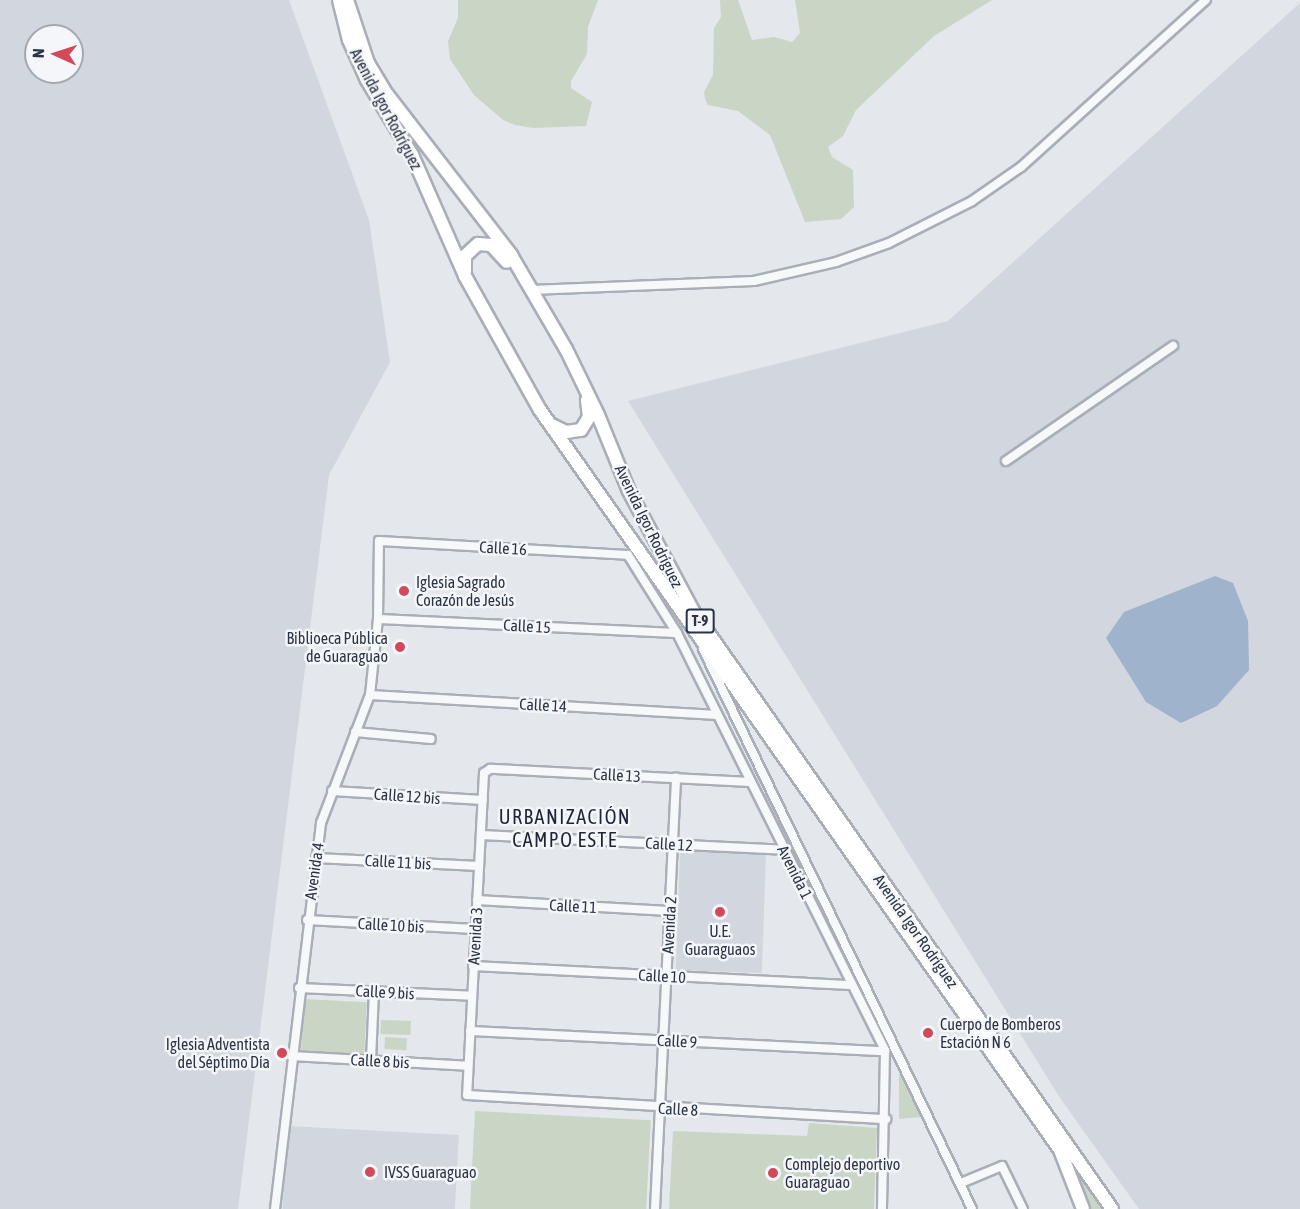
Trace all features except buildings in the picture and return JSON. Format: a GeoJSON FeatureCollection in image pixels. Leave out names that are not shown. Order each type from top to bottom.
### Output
{"type":"FeatureCollection","features":[{"type":"Feature","properties":{"kind":"highway","name":"Avenida Igor Rodríguez"},"geometry":{"type":"LineString","coordinates":[[339,0],[355,56],[412,155],[465,276],[549,423],[1060,1150],[1083,1209]]}},
{"type":"Feature","properties":{"kind":"highway","name":"Avenida Igor Rodríguez"},"geometry":{"type":"LineString","coordinates":[[347,0],[369,63],[386,93],[511,255],[531,290],[585,388],[629,491],[693,611],[1112,1209]]}},
{"type":"Feature","properties":{"kind":"highway","name":"T-9"},"geometry":{"type":"LineString","coordinates":[[465,276],[468,251],[478,244],[491,245],[538,303]]}},
{"type":"Feature","properties":{"kind":"highway","name":"T-9"},"geometry":{"type":"LineString","coordinates":[[549,423],[566,432],[581,430],[589,417],[585,388]]}},
{"type":"Feature","properties":{"kind":"street"},"geometry":{"type":"LineString","coordinates":[[531,290],[754,281],[836,262],[889,243],[972,201],[1021,167],[1157,48],[1206,0]]}},
{"type":"Feature","properties":{"kind":"street"},"geometry":{"type":"LineString","coordinates":[[1006,461],[1173,346]]}},
{"type":"Feature","properties":{"kind":"street","name":"Calle 16"},"geometry":{"type":"LineString","coordinates":[[379,541],[627,555]]}},
{"type":"Feature","properties":{"kind":"street","name":"Avenida 4"},"geometry":{"type":"LineString","coordinates":[[275,1209],[291,1056],[316,858],[332,791],[370,695],[378,619],[379,541]]}},
{"type":"Feature","properties":{"kind":"street","name":"Avenida 1"},"geometry":{"type":"LineString","coordinates":[[627,555],[676,633],[885,1051],[886,1119],[882,1209]]}},
{"type":"Feature","properties":{"kind":"street","name":"Calle 15"},"geometry":{"type":"LineString","coordinates":[[378,619],[676,633]]}},
{"type":"Feature","properties":{"kind":"street"},"geometry":{"type":"LineString","coordinates":[[695,633],[972,1209]]}},
{"type":"Feature","properties":{"kind":"street","name":"Calle 14"},"geometry":{"type":"LineString","coordinates":[[370,695],[717,715]]}},
{"type":"Feature","properties":{"kind":"street"},"geometry":{"type":"LineString","coordinates":[[355,732],[431,739]]}},
{"type":"Feature","properties":{"kind":"street","name":"Calle 13"},"geometry":{"type":"LineString","coordinates":[[484,773],[490,769],[750,782]]}},
{"type":"Feature","properties":{"kind":"street","name":"Avenida 3"},"geometry":{"type":"LineString","coordinates":[[470,1098],[466,1092],[484,773]]}},
{"type":"Feature","properties":{"kind":"street","name":"Avenida 2"},"geometry":{"type":"LineString","coordinates":[[660,1108],[676,778]]}},
{"type":"Feature","properties":{"kind":"street","name":"Calle 12 bis"},"geometry":{"type":"LineString","coordinates":[[332,791],[483,800]]}},
{"type":"Feature","properties":{"kind":"street","name":"Calle 12"},"geometry":{"type":"LineString","coordinates":[[481,835],[784,850]]}},
{"type":"Feature","properties":{"kind":"street","name":"Calle 11 bis"},"geometry":{"type":"LineString","coordinates":[[316,858],[479,866]]}},
{"type":"Feature","properties":{"kind":"street","name":"Calle 11"},"geometry":{"type":"LineString","coordinates":[[477,900],[669,911]]}},
{"type":"Feature","properties":{"kind":"street","name":"Calle 10 bis"},"geometry":{"type":"LineString","coordinates":[[307,920],[475,929]]}},
{"type":"Feature","properties":{"kind":"street","name":"Calle 10"},"geometry":{"type":"LineString","coordinates":[[473,966],[851,985]]}},
{"type":"Feature","properties":{"kind":"street","name":"Calle 9 bis"},"geometry":{"type":"LineString","coordinates":[[299,988],[472,996]]}},
{"type":"Feature","properties":{"kind":"street"},"geometry":{"type":"LineString","coordinates":[[371,1060],[374,991]]}},
{"type":"Feature","properties":{"kind":"street","name":"Calle 9"},"geometry":{"type":"LineString","coordinates":[[470,1031],[885,1051]]}},
{"type":"Feature","properties":{"kind":"street","name":"Calle 8 bis"},"geometry":{"type":"LineString","coordinates":[[291,1056],[468,1066]]}},
{"type":"Feature","properties":{"kind":"street","name":"Calle 8"},"geometry":{"type":"LineString","coordinates":[[470,1098],[886,1119]]}},
{"type":"Feature","properties":{"kind":"street"},"geometry":{"type":"LineString","coordinates":[[655,1209],[660,1108]]}},
{"type":"Feature","properties":{"kind":"street"},"geometry":{"type":"LineString","coordinates":[[961,1183],[998,1164],[1023,1209]]}},
{"type":"Feature","properties":{"kind":"shaded area"},"geometry":{"type":"Polygon","coordinates":[[[0,0],[289,0],[369,220],[390,362],[329,475],[238,1209],[0,1209],[0,0]]]}},
{"type":"Feature","properties":{"kind":"shaded area"},"geometry":{"type":"Polygon","coordinates":[[[1300,3],[1300,1209],[1139,1209],[1060,1098],[628,401],[948,321],[1300,3]]]}},
{"type":"Feature","properties":{"kind":"shaded area","name":"U.E. Guaraguaos"},"geometry":{"type":"Polygon","coordinates":[[[680,851],[766,854],[762,973],[676,970],[680,851]]]}},
{"type":"Feature","properties":{"kind":"shaded area","name":"IVSS Guaraguao"},"geometry":{"type":"Polygon","coordinates":[[[287,1126],[459,1135],[455,1209],[283,1209],[287,1126]]]}},
{"type":"Feature","properties":{"kind":"green space"},"geometry":{"type":"Polygon","coordinates":[[[458,0],[598,0],[588,27],[587,54],[571,81],[571,88],[592,102],[586,126],[533,128],[515,125],[503,120],[474,95],[450,59],[448,41],[458,18],[458,0]]]}},
{"type":"Feature","properties":{"kind":"green space"},"geometry":{"type":"Polygon","coordinates":[[[720,0],[738,0],[752,40],[774,37],[792,42],[800,33],[795,0],[992,0],[934,36],[856,110],[843,136],[828,147],[832,157],[853,170],[854,207],[841,219],[805,222],[770,135],[738,111],[708,105],[705,99],[704,92],[713,75],[714,28],[721,17],[720,0]]]}},
{"type":"Feature","properties":{"kind":"green space"},"geometry":{"type":"Polygon","coordinates":[[[304,999],[367,1002],[364,1054],[301,1051],[304,999]]]}},
{"type":"Feature","properties":{"kind":"green space"},"geometry":{"type":"Polygon","coordinates":[[[381,1020],[411,1021],[410,1035],[381,1034],[381,1020]]]}},
{"type":"Feature","properties":{"kind":"green space"},"geometry":{"type":"Polygon","coordinates":[[[385,1037],[407,1038],[406,1050],[384,1049],[385,1037]]]}},
{"type":"Feature","properties":{"kind":"green space"},"geometry":{"type":"Polygon","coordinates":[[[899,1073],[921,1117],[899,1119],[899,1073]]]}},
{"type":"Feature","properties":{"kind":"green space"},"geometry":{"type":"Polygon","coordinates":[[[475,1111],[651,1120],[646,1209],[470,1209],[475,1111]]]}},
{"type":"Feature","properties":{"kind":"green space","name":"Complejo deportivo Guaraguao"},"geometry":{"type":"Polygon","coordinates":[[[809,1123],[877,1128],[874,1209],[669,1209],[673,1131],[807,1136],[809,1123]]]}},
{"type":"Feature","properties":{"kind":"green space"},"geometry":{"type":"Polygon","coordinates":[[[1084,1175],[1106,1209],[1088,1209],[1079,1178],[1084,1175]]]}},
{"type":"Feature","properties":{"kind":"water"},"geometry":{"type":"Polygon","coordinates":[[[1215,576],[1233,583],[1248,621],[1249,670],[1217,706],[1181,723],[1146,702],[1106,638],[1124,612],[1215,576]]]}},
{"type":"Feature","properties":{"kind":"place","name":"Iglesia Sagrado Corazón de Jesús"},"geometry":{"type":"Point","coordinates":[404,591]}},
{"type":"Feature","properties":{"kind":"place","name":"Biblioeca Pública de Guaraguao"},"geometry":{"type":"Point","coordinates":[400,647]}},
{"type":"Feature","properties":{"kind":"place","name":"U.E. Guaraguaos"},"geometry":{"type":"Point","coordinates":[720,912]}},
{"type":"Feature","properties":{"kind":"place","name":"Cuerpo de Bomberos Estación N 6"},"geometry":{"type":"Point","coordinates":[928,1033]}},
{"type":"Feature","properties":{"kind":"place","name":"Iglesia Adventista del Séptimo Día"},"geometry":{"type":"Point","coordinates":[282,1053]}},
{"type":"Feature","properties":{"kind":"place","name":"IVSS Guaraguao"},"geometry":{"type":"Point","coordinates":[370,1172]}},
{"type":"Feature","properties":{"kind":"place","name":"Complejo deportivo Guaraguao"},"geometry":{"type":"Point","coordinates":[773,1173]}},
{"type":"Feature","properties":{"kind":"district","name":"URBANIZACIÓN CAMPO ESTE"},"geometry":{"type":"Point","coordinates":[565,828]}}]}
